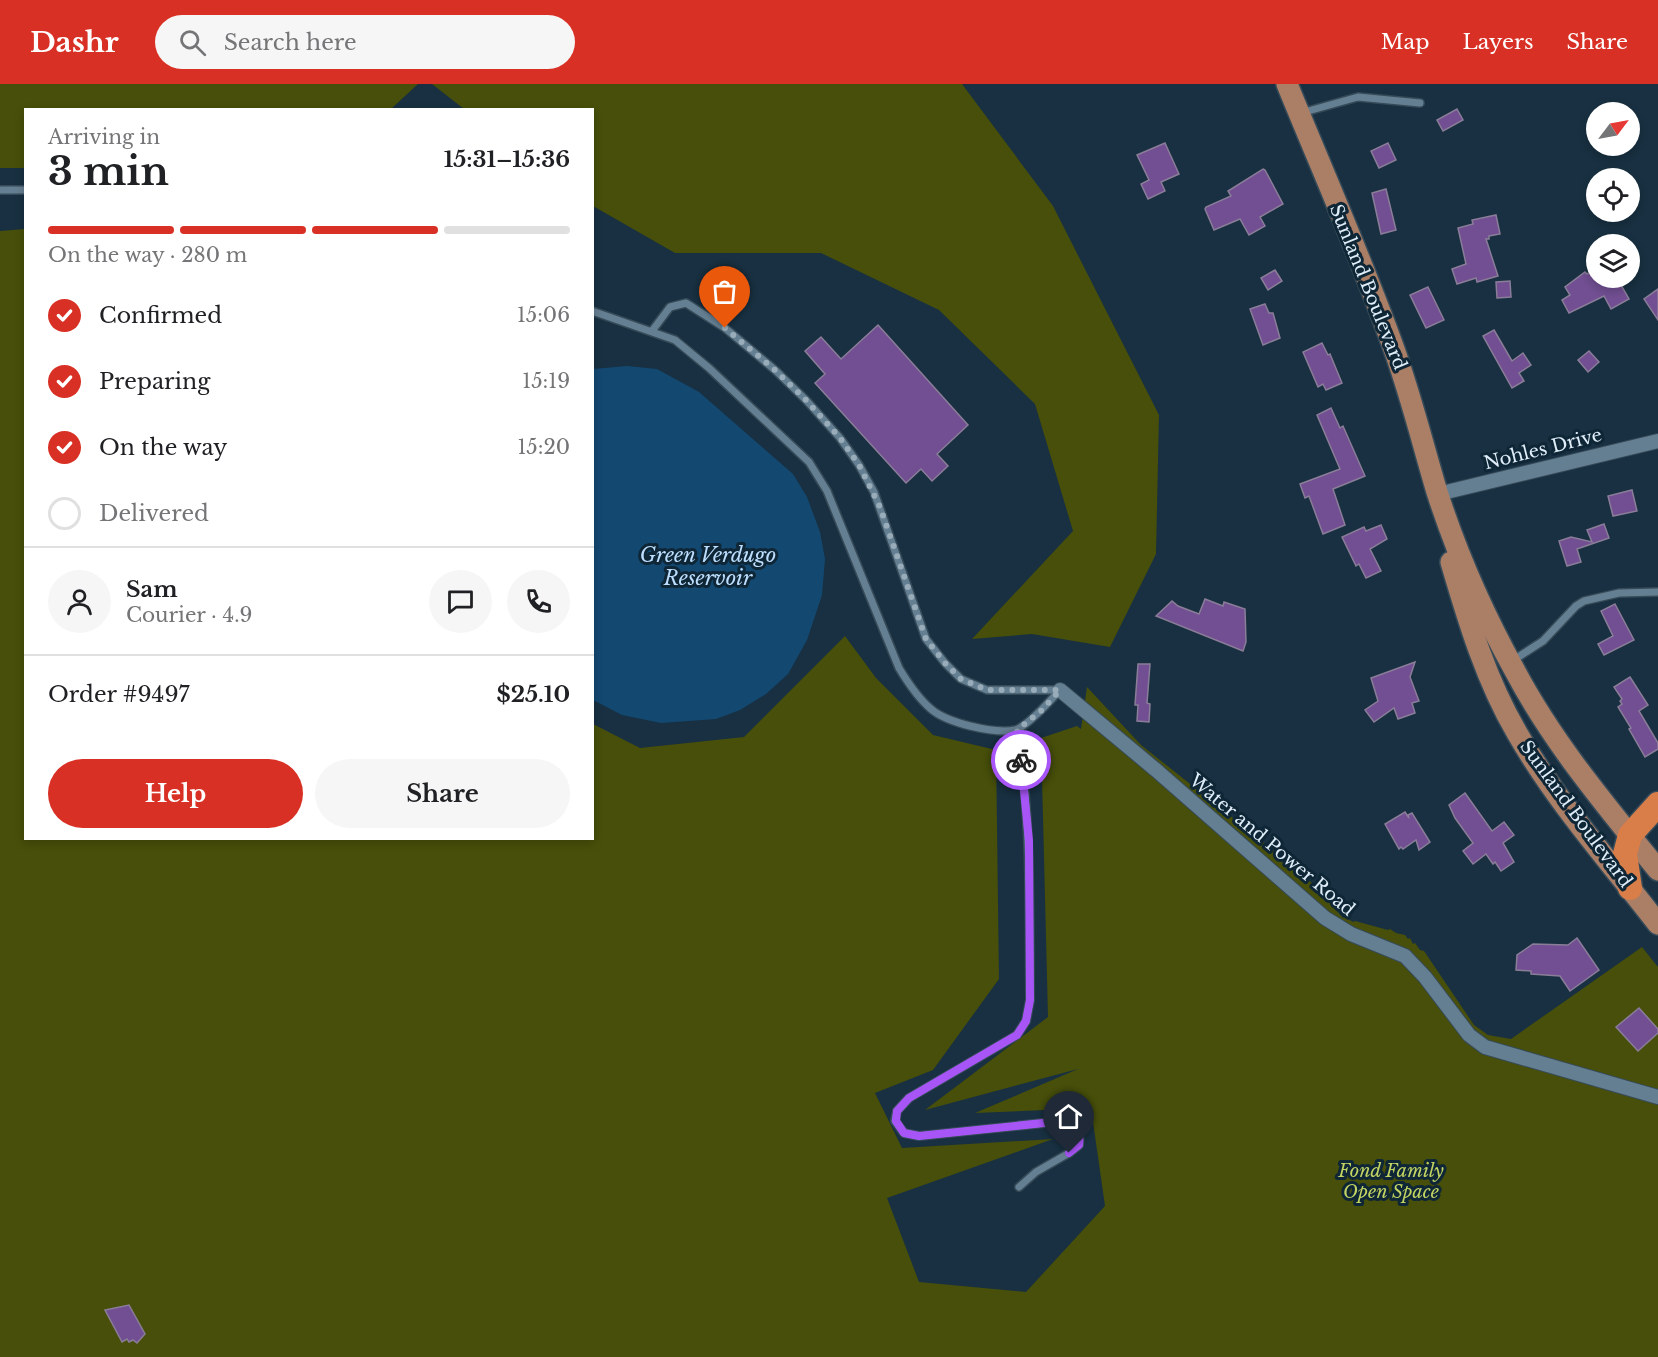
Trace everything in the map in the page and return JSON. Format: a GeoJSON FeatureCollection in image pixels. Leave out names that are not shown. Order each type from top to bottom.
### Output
{"type":"FeatureCollection","features":[{"type":"Feature","properties":{"kind":"highway"},"geometry":{"type":"LineString","coordinates":[[1630,888],[1625,854],[1630,835],[1658,804]]}},
{"type":"Feature","properties":{"kind":"main road","name":"Sunland Boulevard"},"geometry":{"type":"LineString","coordinates":[[1287,84],[1394,348],[1416,413],[1438,494],[1455,543],[1482,605],[1540,716],[1658,870]]}},
{"type":"Feature","properties":{"kind":"main road","name":"Sunland Boulevard"},"geometry":{"type":"LineString","coordinates":[[1438,494],[1445,543],[1467,615],[1492,682],[1516,732],[1545,778],[1658,924]]}},
{"type":"Feature","properties":{"kind":"street","name":"Nohles Drive"},"geometry":{"type":"LineString","coordinates":[[1438,494],[1658,441]]}},
{"type":"Feature","properties":{"kind":"street","name":"Water and Power Road"},"geometry":{"type":"LineString","coordinates":[[1060,690],[1156,770],[1325,918],[1351,934],[1405,956],[1425,977],[1469,1035],[1485,1047],[1658,1097]]}},
{"type":"Feature","properties":{"kind":"lane"},"geometry":{"type":"LineString","coordinates":[[1299,114],[1358,97],[1420,103]]}},
{"type":"Feature","properties":{"kind":"lane"},"geometry":{"type":"LineString","coordinates":[[0,190],[24,190]]}},
{"type":"Feature","properties":{"kind":"lane"},"geometry":{"type":"LineString","coordinates":[[652,331],[670,307],[686,303],[725,328],[775,370],[840,438],[874,492],[926,639],[961,679],[987,690],[1060,690]]}},
{"type":"Feature","properties":{"kind":"lane"},"geometry":{"type":"LineString","coordinates":[[594,312],[675,340],[710,368],[809,462],[827,491],[899,668],[911,687],[932,710],[953,720],[984,729],[1017,730],[1042,710],[1060,690]]}},
{"type":"Feature","properties":{"kind":"lane"},"geometry":{"type":"LineString","coordinates":[[1510,662],[1543,641],[1576,606],[1584,601],[1619,593],[1658,592]]}},
{"type":"Feature","properties":{"kind":"lane"},"geometry":{"type":"LineString","coordinates":[[1017,730],[1026,795],[1029,841],[1030,1000],[1026,1021],[1017,1035],[909,1098],[897,1111],[896,1121],[904,1133],[919,1136],[1053,1122],[1068,1123],[1077,1128],[1080,1136],[1079,1145],[1019,1187]]}},
{"type":"Feature","properties":{"kind":"green space"},"geometry":{"type":"Polygon","coordinates":[[[0,84],[418,84],[392,108],[24,108],[24,168],[0,168],[0,84]]]}},
{"type":"Feature","properties":{"kind":"green space"},"geometry":{"type":"Polygon","coordinates":[[[432,84],[962,84],[1053,206],[1159,415],[1156,554],[1110,647],[1032,634],[972,639],[1073,531],[1035,404],[939,310],[821,253],[675,253],[594,207],[594,108],[463,108],[432,84]]]}},
{"type":"Feature","properties":{"kind":"green space","name":"Fond Family Open Space"},"geometry":{"type":"Polygon","coordinates":[[[24,229],[24,840],[594,840],[594,725],[640,748],[744,737],[845,636],[876,678],[933,735],[996,750],[999,979],[933,1070],[875,1093],[902,1148],[1053,1139],[887,1198],[919,1282],[1026,1292],[1105,1206],[1091,1108],[975,1113],[1078,1069],[925,1110],[1048,1017],[1041,738],[1077,726],[1081,729],[1087,687],[1141,745],[1286,860],[1312,883],[1343,918],[1390,929],[1410,938],[1413,944],[1415,943],[1420,950],[1424,951],[1474,1025],[1488,1035],[1511,1039],[1642,947],[1658,967],[1658,1357],[0,1357],[0,231],[24,229]]]}},
{"type":"Feature","properties":{"kind":"water","name":"Green Verdugo Reservoir"},"geometry":{"type":"Polygon","coordinates":[[[627,366],[657,369],[699,392],[793,474],[807,497],[820,532],[825,559],[822,595],[807,640],[788,674],[766,694],[740,710],[716,719],[661,723],[622,715],[594,701],[594,369],[627,366]]]}},
{"type":"Feature","properties":{"kind":"building"},"geometry":{"type":"Polygon","coordinates":[[[1457,109],[1463,120],[1443,131],[1437,120],[1457,109]]]}},
{"type":"Feature","properties":{"kind":"building"},"geometry":{"type":"Polygon","coordinates":[[[1165,143],[1179,174],[1161,182],[1165,191],[1148,199],[1141,184],[1149,180],[1137,155],[1165,143]]]}},
{"type":"Feature","properties":{"kind":"building"},"geometry":{"type":"Polygon","coordinates":[[[1388,143],[1396,160],[1379,168],[1371,151],[1388,143]]]}},
{"type":"Feature","properties":{"kind":"building"},"geometry":{"type":"Polygon","coordinates":[[[1263,169],[1283,204],[1260,217],[1265,226],[1249,235],[1240,219],[1214,230],[1206,207],[1231,196],[1228,191],[1263,169]]]}},
{"type":"Feature","properties":{"kind":"building"},"geometry":{"type":"Polygon","coordinates":[[[1386,189],[1396,230],[1381,234],[1372,193],[1386,189]]]}},
{"type":"Feature","properties":{"kind":"building"},"geometry":{"type":"Polygon","coordinates":[[[1496,215],[1500,234],[1489,236],[1489,239],[1486,239],[1498,276],[1477,282],[1476,278],[1457,284],[1452,269],[1466,264],[1458,228],[1473,224],[1472,220],[1496,215]]]}},
{"type":"Feature","properties":{"kind":"building"},"geometry":{"type":"Polygon","coordinates":[[[1275,270],[1282,281],[1268,290],[1261,278],[1275,270]]]}},
{"type":"Feature","properties":{"kind":"building"},"geometry":{"type":"Polygon","coordinates":[[[1585,272],[1586,288],[1623,288],[1629,299],[1611,309],[1604,296],[1569,313],[1562,300],[1570,295],[1565,287],[1585,272]]]}},
{"type":"Feature","properties":{"kind":"building"},"geometry":{"type":"Polygon","coordinates":[[[1510,281],[1511,297],[1497,298],[1496,282],[1510,281]]]}},
{"type":"Feature","properties":{"kind":"building"},"geometry":{"type":"Polygon","coordinates":[[[1428,287],[1444,320],[1426,328],[1410,295],[1428,287]]]}},
{"type":"Feature","properties":{"kind":"building"},"geometry":{"type":"Polygon","coordinates":[[[1658,289],[1658,320],[1644,299],[1658,289]]]}},
{"type":"Feature","properties":{"kind":"building"},"geometry":{"type":"Polygon","coordinates":[[[1265,304],[1269,313],[1273,313],[1280,338],[1263,345],[1250,309],[1265,304]]]}},
{"type":"Feature","properties":{"kind":"building"},"geometry":{"type":"Polygon","coordinates":[[[878,325],[968,425],[937,454],[948,466],[932,481],[921,469],[906,483],[815,383],[825,374],[805,351],[821,337],[841,359],[878,325]]]}},
{"type":"Feature","properties":{"kind":"building"},"geometry":{"type":"Polygon","coordinates":[[[1494,330],[1512,361],[1523,353],[1531,365],[1519,373],[1524,381],[1512,388],[1483,336],[1494,330]]]}},
{"type":"Feature","properties":{"kind":"building"},"geometry":{"type":"Polygon","coordinates":[[[1322,343],[1328,355],[1330,354],[1342,383],[1326,390],[1323,384],[1318,387],[1303,352],[1322,343]]]}},
{"type":"Feature","properties":{"kind":"building"},"geometry":{"type":"Polygon","coordinates":[[[1589,351],[1599,362],[1588,372],[1578,360],[1589,351]]]}},
{"type":"Feature","properties":{"kind":"building"},"geometry":{"type":"Polygon","coordinates":[[[1331,408],[1340,428],[1343,426],[1365,476],[1333,489],[1345,525],[1323,534],[1309,496],[1305,498],[1300,484],[1340,469],[1317,415],[1331,408]]]}},
{"type":"Feature","properties":{"kind":"building"},"geometry":{"type":"Polygon","coordinates":[[[1632,490],[1637,511],[1613,516],[1608,496],[1632,490]]]}},
{"type":"Feature","properties":{"kind":"building"},"geometry":{"type":"Polygon","coordinates":[[[1604,524],[1609,538],[1577,549],[1581,562],[1567,566],[1559,541],[1571,537],[1592,542],[1587,530],[1604,524]]]}},
{"type":"Feature","properties":{"kind":"building"},"geometry":{"type":"Polygon","coordinates":[[[1381,525],[1387,539],[1370,549],[1381,571],[1366,578],[1359,564],[1356,566],[1342,537],[1364,527],[1366,531],[1381,525]]]}},
{"type":"Feature","properties":{"kind":"building"},"geometry":{"type":"Polygon","coordinates":[[[1205,599],[1223,606],[1224,602],[1245,609],[1246,642],[1243,651],[1156,616],[1172,601],[1178,606],[1199,614],[1205,599]]]}},
{"type":"Feature","properties":{"kind":"building"},"geometry":{"type":"Polygon","coordinates":[[[1615,604],[1634,640],[1604,655],[1598,644],[1613,636],[1601,611],[1615,604]]]}},
{"type":"Feature","properties":{"kind":"building"},"geometry":{"type":"Polygon","coordinates":[[[1415,662],[1410,677],[1419,701],[1412,703],[1415,713],[1398,719],[1394,708],[1374,722],[1365,710],[1378,701],[1371,678],[1415,662]]]}},
{"type":"Feature","properties":{"kind":"building"},"geometry":{"type":"Polygon","coordinates":[[[1138,664],[1150,664],[1147,703],[1150,704],[1149,722],[1137,721],[1138,705],[1135,705],[1138,664]]]}},
{"type":"Feature","properties":{"kind":"building"},"geometry":{"type":"Polygon","coordinates":[[[1630,677],[1648,705],[1639,711],[1658,743],[1658,749],[1645,757],[1618,707],[1622,704],[1620,701],[1622,699],[1614,687],[1630,677]]]}},
{"type":"Feature","properties":{"kind":"building"},"geometry":{"type":"Polygon","coordinates":[[[1465,793],[1492,831],[1504,822],[1514,835],[1503,843],[1514,862],[1501,871],[1486,854],[1473,864],[1463,851],[1473,843],[1455,818],[1449,805],[1465,793]]]}},
{"type":"Feature","properties":{"kind":"building"},"geometry":{"type":"Polygon","coordinates":[[[1405,812],[1409,818],[1408,815],[1412,813],[1430,842],[1419,850],[1416,840],[1403,849],[1401,847],[1399,849],[1385,824],[1405,812]]]}},
{"type":"Feature","properties":{"kind":"building"},"geometry":{"type":"Polygon","coordinates":[[[1577,938],[1599,970],[1570,991],[1560,976],[1531,974],[1531,971],[1516,970],[1517,955],[1533,944],[1568,945],[1577,938]]]}},
{"type":"Feature","properties":{"kind":"building"},"geometry":{"type":"Polygon","coordinates":[[[1639,1008],[1658,1029],[1658,1033],[1638,1051],[1616,1027],[1639,1008]]]}},
{"type":"Feature","properties":{"kind":"building"},"geometry":{"type":"Polygon","coordinates":[[[129,1305],[145,1334],[137,1343],[133,1340],[129,1342],[127,1339],[122,1342],[105,1310],[129,1305]]]}},
{"type":"Feature","properties":{"kind":"way so far"},"geometry":{"type":"LineString","coordinates":[[725,328],[775,370],[806,400],[840,438],[859,465],[880,507],[926,639],[945,663],[961,679],[987,690],[1060,690],[1042,710],[1017,730],[1021,760]]}},
{"type":"Feature","properties":{"kind":"route"},"geometry":{"type":"LineString","coordinates":[[1021,760],[1029,841],[1030,1000],[1026,1021],[1017,1035],[909,1098],[897,1111],[896,1121],[904,1133],[919,1136],[1053,1122],[1068,1123],[1077,1128],[1080,1136],[1079,1145],[1069,1153]]}}]}
